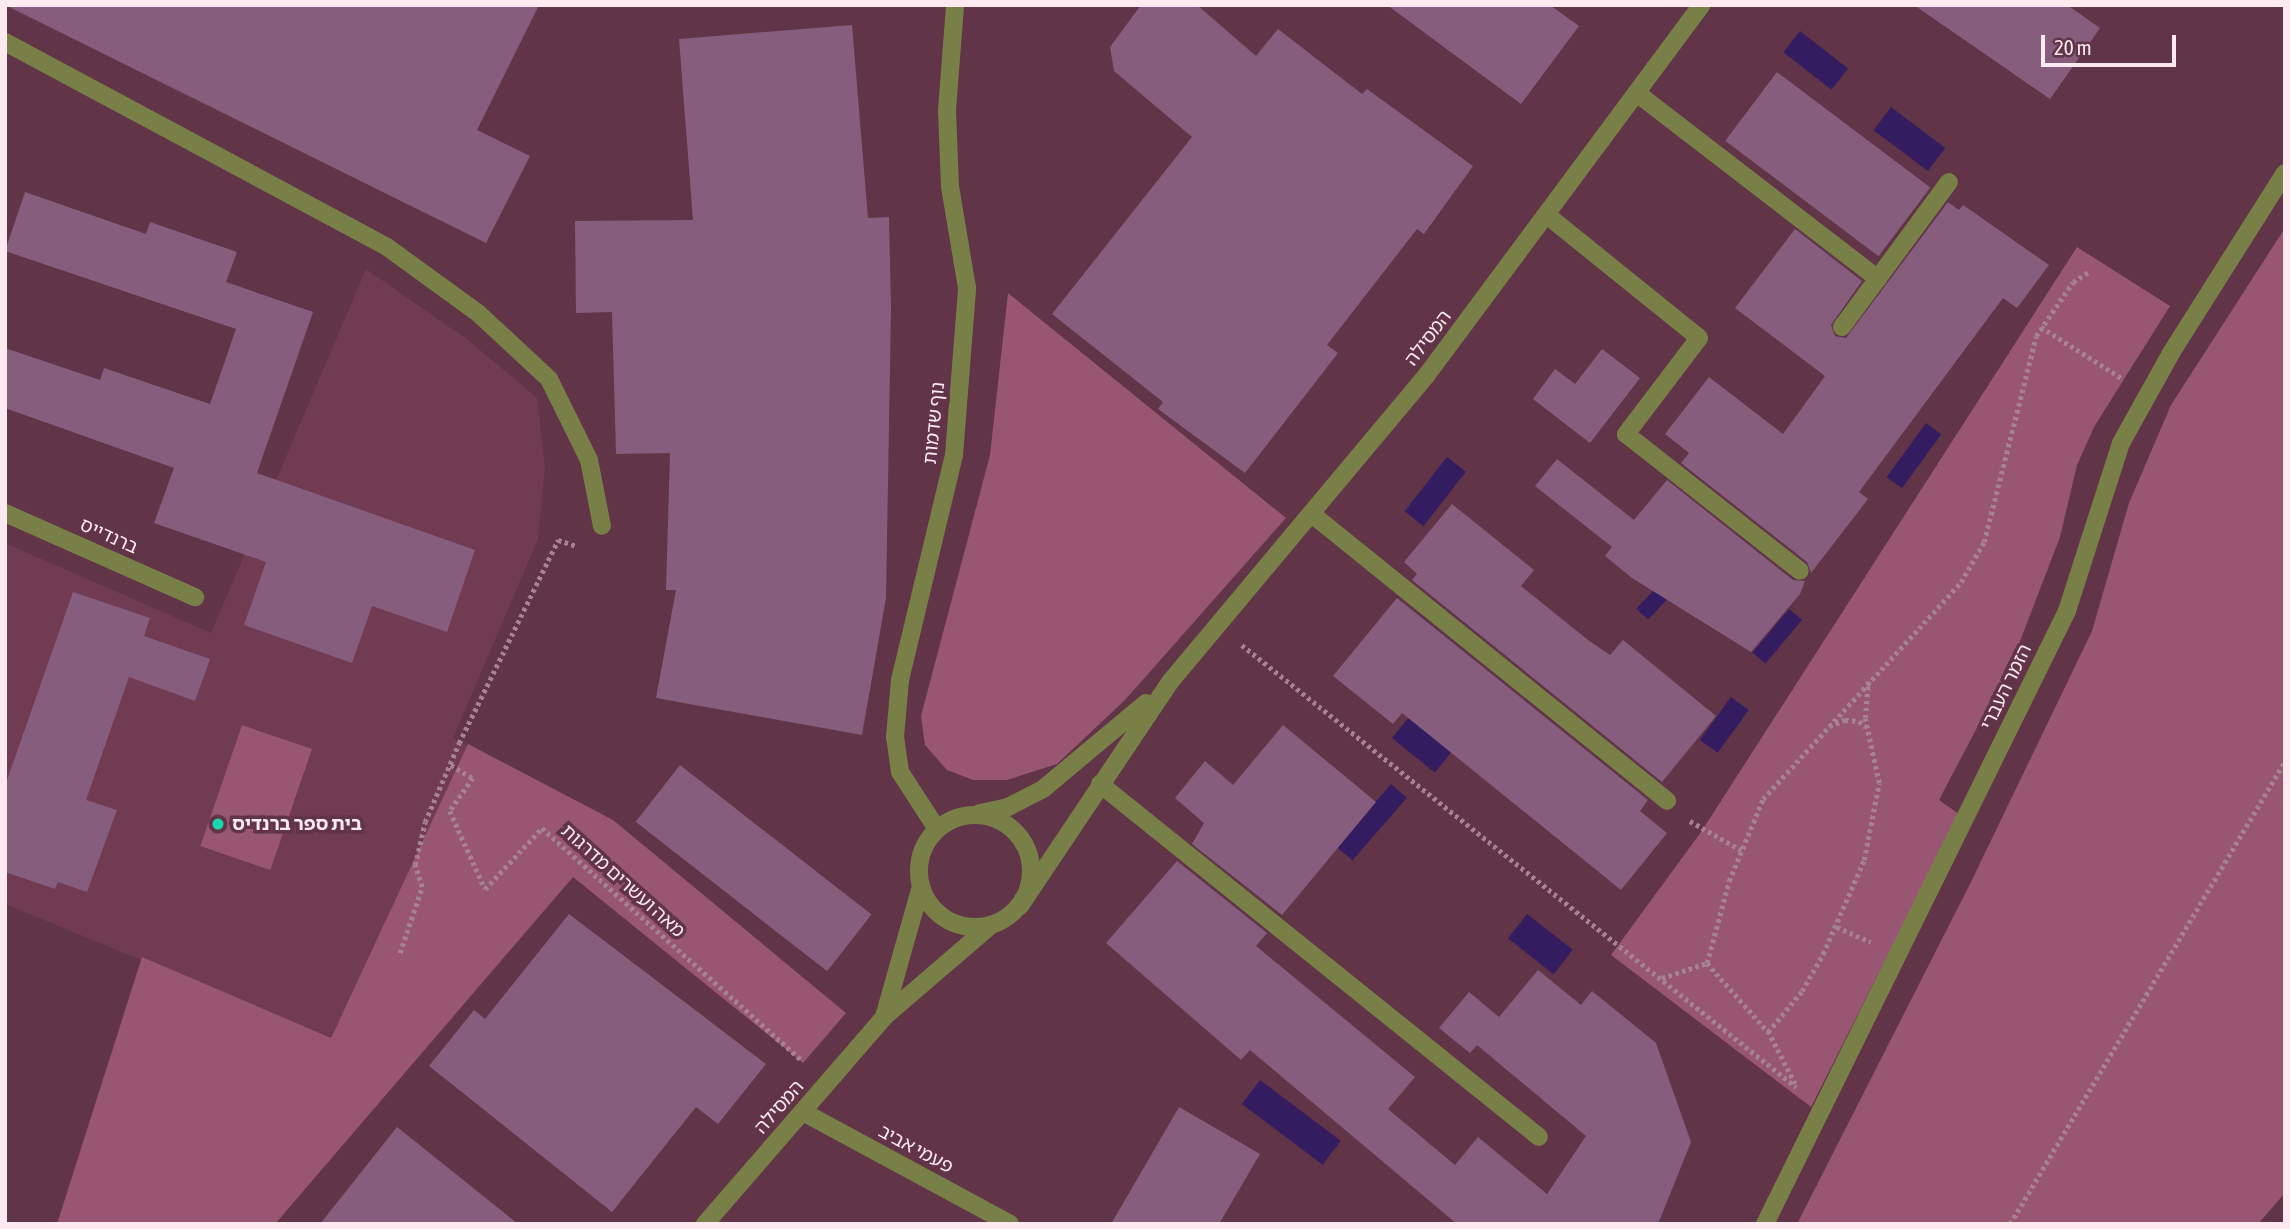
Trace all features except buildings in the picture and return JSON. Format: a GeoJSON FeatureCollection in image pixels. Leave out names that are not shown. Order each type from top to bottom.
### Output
{"type":"FeatureCollection","features":[{"type":"Feature","properties":{"kind":"street","name":"נוף שדמות"},"geometry":{"type":"LineString","coordinates":[[937,830],[900,772],[895,737],[901,680],[954,456],[967,288],[950,186],[947,110],[955,5]]}},
{"type":"Feature","properties":{"kind":"street","name":"המסילה"},"geometry":{"type":"LineString","coordinates":[[1020,905],[1170,682],[1426,376],[1548,216],[1702,5]]}},
{"type":"Feature","properties":{"kind":"street"},"geometry":{"type":"LineString","coordinates":[[5,42],[387,247],[478,313],[549,379],[589,460],[602,526]]}},
{"type":"Feature","properties":{"kind":"street"},"geometry":{"type":"LineString","coordinates":[[1638,94],[1878,279]]}},
{"type":"Feature","properties":{"kind":"street","name":"הזמר העברי"},"geometry":{"type":"LineString","coordinates":[[1765,1224],[1824,1109],[2067,611],[2121,443],[2147,394],[2285,173]]}},
{"type":"Feature","properties":{"kind":"street"},"geometry":{"type":"LineString","coordinates":[[1842,327],[1949,182]]}},
{"type":"Feature","properties":{"kind":"street"},"geometry":{"type":"LineString","coordinates":[[1548,216],[1699,338],[1626,434],[1800,571]]}},
{"type":"Feature","properties":{"kind":"street","name":"ברנדייס"},"geometry":{"type":"LineString","coordinates":[[5,513],[195,597]]}},
{"type":"Feature","properties":{"kind":"street"},"geometry":{"type":"LineString","coordinates":[[1312,515],[1667,801]]}},
{"type":"Feature","properties":{"kind":"street","name":"המסילה"},"geometry":{"type":"LineString","coordinates":[[977,814],[1008,807],[1043,789],[1106,740],[1170,682]]}},
{"type":"Feature","properties":{"kind":"street"},"geometry":{"type":"LineString","coordinates":[[1100,784],[1539,1137]]}},
{"type":"Feature","properties":{"kind":"street"},"geometry":{"type":"LineString","coordinates":[[977,814],[1010,826],[1030,855],[1029,890],[1020,905],[991,925],[956,924],[928,902],[921,886],[922,852],[937,830],[960,816],[977,814]]}},
{"type":"Feature","properties":{"kind":"street","name":"המסילה"},"geometry":{"type":"LineString","coordinates":[[884,1017],[921,886]]}},
{"type":"Feature","properties":{"kind":"street","name":"המסילה"},"geometry":{"type":"LineString","coordinates":[[705,1224],[884,1017],[991,925]]}},
{"type":"Feature","properties":{"kind":"street","name":"פעמי אביב"},"geometry":{"type":"LineString","coordinates":[[803,1112],[1010,1224]]}},
{"type":"Feature","properties":{"kind":"path"},"geometry":{"type":"LineString","coordinates":[[1707,963],[1741,850],[1763,799],[1868,680],[1961,582],[1984,542],[2016,404],[2040,327],[2073,282],[2090,271]]}},
{"type":"Feature","properties":{"kind":"path"},"geometry":{"type":"LineString","coordinates":[[2040,327],[2147,394]]}},
{"type":"Feature","properties":{"kind":"path"},"geometry":{"type":"LineString","coordinates":[[400,953],[422,887],[415,865],[425,822],[554,551]]}},
{"type":"Feature","properties":{"kind":"path"},"geometry":{"type":"LineString","coordinates":[[1216,625],[1824,1109]]}},
{"type":"Feature","properties":{"kind":"path"},"geometry":{"type":"LineString","coordinates":[[1768,1032],[1802,990],[1824,954],[1864,860],[1879,783],[1868,729],[1868,680]]}},
{"type":"Feature","properties":{"kind":"path"},"geometry":{"type":"LineString","coordinates":[[1828,726],[1859,721],[1868,729]]}},
{"type":"Feature","properties":{"kind":"path"},"geometry":{"type":"LineString","coordinates":[[2010,1224],[2285,761]]}},
{"type":"Feature","properties":{"kind":"path","name":"מאה ועשרים מדרגות"},"geometry":{"type":"LineString","coordinates":[[451,765],[473,778],[450,810],[485,889],[542,828],[828,1083]]}},
{"type":"Feature","properties":{"kind":"path"},"geometry":{"type":"LineString","coordinates":[[1667,801],[1678,814],[1741,850]]}},
{"type":"Feature","properties":{"kind":"path"},"geometry":{"type":"LineString","coordinates":[[1707,963],[1768,1032],[1797,1087]]}},
{"type":"Feature","properties":{"kind":"path"},"geometry":{"type":"LineString","coordinates":[[1662,978],[1707,963]]}},
{"type":"Feature","properties":{"kind":"shaded area"},"geometry":{"type":"Polygon","coordinates":[[[1800,31],[1848,69],[1831,90],[1783,52],[1800,31]]]}},
{"type":"Feature","properties":{"kind":"shaded area"},"geometry":{"type":"Polygon","coordinates":[[[1891,107],[1945,148],[1928,171],[1874,130],[1891,107]]]}},
{"type":"Feature","properties":{"kind":"shaded area"},"geometry":{"type":"Polygon","coordinates":[[[2285,228],[2285,1193],[2258,1224],[1797,1224],[1970,884],[2092,631],[2129,503],[2171,405],[2285,228]]]}},
{"type":"Feature","properties":{"kind":"shaded area"},"geometry":{"type":"Polygon","coordinates":[[[2077,247],[2170,306],[2094,427],[2077,465],[2060,537],[2014,657],[1939,800],[1959,814],[1811,1107],[1611,955],[1701,832],[2077,247]]]}},
{"type":"Feature","properties":{"kind":"shaded area"},"geometry":{"type":"Polygon","coordinates":[[[366,269],[468,340],[537,398],[545,467],[538,539],[453,738],[468,745],[331,1038],[5,904],[5,543],[211,633],[366,269]]]}},
{"type":"Feature","properties":{"kind":"shaded area"},"geometry":{"type":"Polygon","coordinates":[[[1008,293],[1286,518],[1125,700],[1057,764],[1007,780],[973,780],[947,770],[925,745],[921,716],[990,455],[1008,293]]]}},
{"type":"Feature","properties":{"kind":"shaded area"},"geometry":{"type":"Polygon","coordinates":[[[1926,423],[1941,434],[1902,488],[1887,477],[1926,423]]]}},
{"type":"Feature","properties":{"kind":"shaded area"},"geometry":{"type":"Polygon","coordinates":[[[1447,457],[1466,472],[1423,526],[1405,511],[1447,457]]]}},
{"type":"Feature","properties":{"kind":"shaded area"},"geometry":{"type":"Polygon","coordinates":[[[1680,562],[1692,573],[1648,620],[1636,609],[1680,562]]]}},
{"type":"Feature","properties":{"kind":"shaded area"},"geometry":{"type":"Polygon","coordinates":[[[1789,609],[1802,620],[1765,664],[1752,653],[1789,609]]]}},
{"type":"Feature","properties":{"kind":"shaded area"},"geometry":{"type":"Polygon","coordinates":[[[1731,697],[1749,710],[1718,753],[1700,740],[1731,697]]]}},
{"type":"Feature","properties":{"kind":"shaded area"},"geometry":{"type":"Polygon","coordinates":[[[1409,717],[1452,752],[1435,773],[1392,738],[1409,717]]]}},
{"type":"Feature","properties":{"kind":"shaded area"},"geometry":{"type":"Polygon","coordinates":[[[242,725],[312,749],[270,870],[200,846],[242,725]]]}},
{"type":"Feature","properties":{"kind":"shaded area"},"geometry":{"type":"Polygon","coordinates":[[[468,744],[613,820],[846,1013],[803,1063],[573,877],[275,1224],[57,1224],[142,957],[331,1038],[468,744]]]}},
{"type":"Feature","properties":{"kind":"shaded area"},"geometry":{"type":"Polygon","coordinates":[[[1391,784],[1407,798],[1352,860],[1337,847],[1391,784]]]}},
{"type":"Feature","properties":{"kind":"shaded area"},"geometry":{"type":"Polygon","coordinates":[[[1527,914],[1573,950],[1554,974],[1508,938],[1527,914]]]}},
{"type":"Feature","properties":{"kind":"shaded area"},"geometry":{"type":"Polygon","coordinates":[[[1260,1080],[1341,1141],[1323,1165],[1242,1104],[1260,1080]]]}},
{"type":"Feature","properties":{"kind":"place","name":"בית ספר ברנדיס"},"geometry":{"type":"Point","coordinates":[218,824]}}]}
